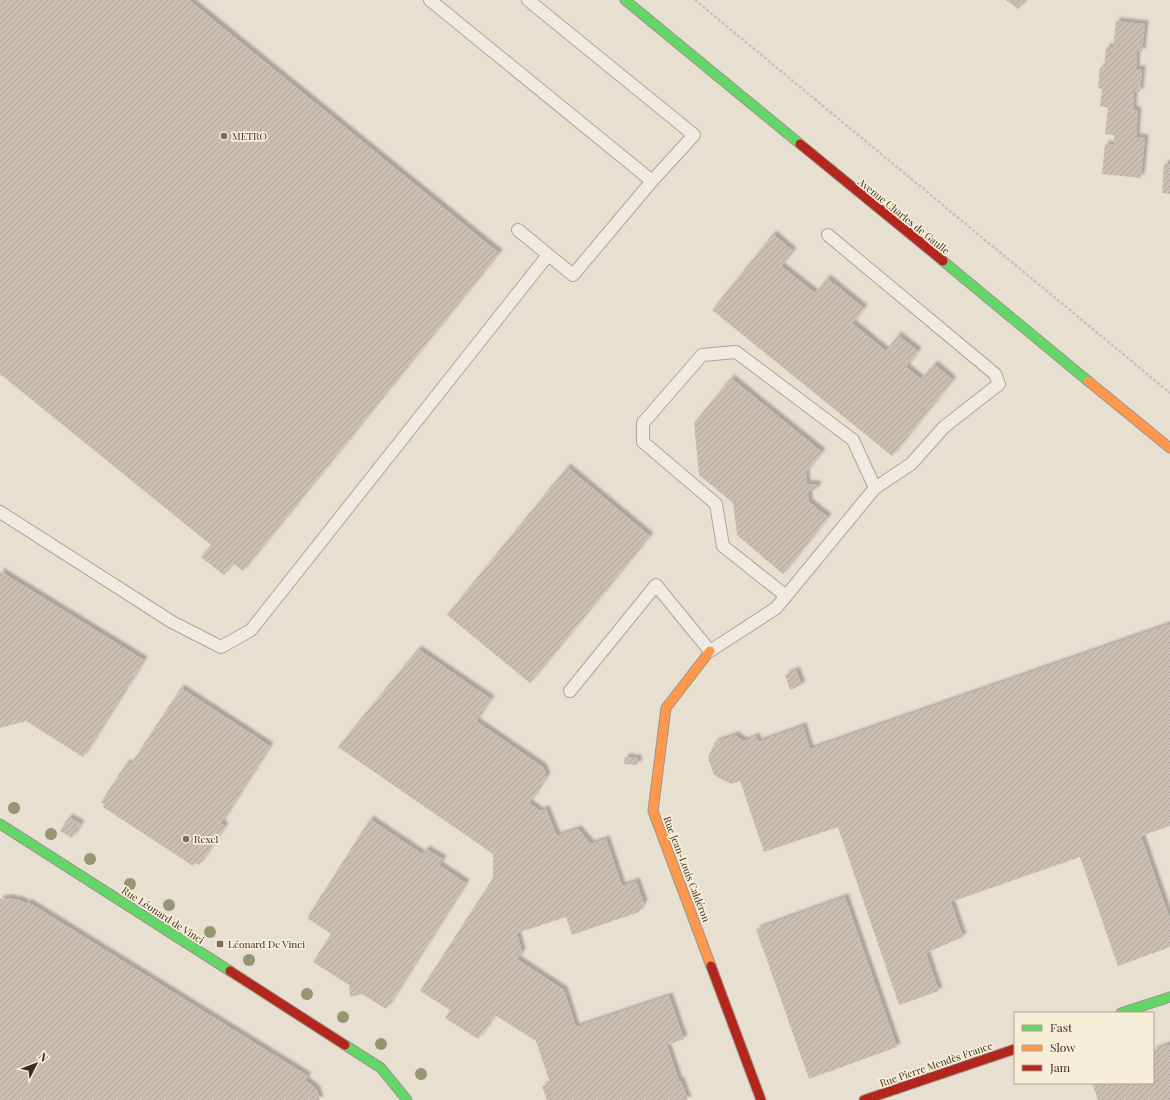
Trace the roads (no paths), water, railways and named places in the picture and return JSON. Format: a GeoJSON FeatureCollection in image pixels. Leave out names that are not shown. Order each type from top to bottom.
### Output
{"type":"FeatureCollection","features":[{"type":"Feature","properties":{"kind":"street","name":"Avenue Charles de Gaulle"},"geometry":{"type":"LineString","coordinates":[[625,0],[1170,448]]}},
{"type":"Feature","properties":{"kind":"street","name":"Rue Jean-Louis Caldéron"},"geometry":{"type":"LineString","coordinates":[[710,651],[666,708],[653,811],[761,1100]]}},
{"type":"Feature","properties":{"kind":"street","name":"Rue Léonard de Vinci"},"geometry":{"type":"LineString","coordinates":[[0,824],[381,1068],[407,1100]]}},
{"type":"Feature","properties":{"kind":"street"},"geometry":{"type":"LineString","coordinates":[[1124,1012],[1170,997]]}},
{"type":"Feature","properties":{"kind":"street","name":"Rue Pierre Mendès France"},"geometry":{"type":"LineString","coordinates":[[864,1100],[1014,1049]]}},
{"type":"Feature","properties":{"kind":"lane"},"geometry":{"type":"LineString","coordinates":[[430,0],[652,181]]}},
{"type":"Feature","properties":{"kind":"lane"},"geometry":{"type":"LineString","coordinates":[[518,230],[573,275],[652,181],[694,135],[528,0]]}},
{"type":"Feature","properties":{"kind":"lane"},"geometry":{"type":"LineString","coordinates":[[570,690],[656,585],[710,651],[776,608],[875,488],[911,464],[944,427],[999,384],[995,374],[828,235]]}},
{"type":"Feature","properties":{"kind":"lane"},"geometry":{"type":"LineString","coordinates":[[0,512],[172,622],[221,646],[251,630],[548,255]]}},
{"type":"Feature","properties":{"kind":"lane"},"geometry":{"type":"LineString","coordinates":[[786,596],[723,546],[716,504],[643,442],[643,423],[702,355],[736,352],[853,440],[875,488]]}},
{"type":"Feature","properties":{"kind":"place","name":"METRO"},"geometry":{"type":"Point","coordinates":[224,136]}},
{"type":"Feature","properties":{"kind":"place","name":"Rexel"},"geometry":{"type":"Point","coordinates":[186,839]}},
{"type":"Feature","properties":{"kind":"place","name":"Léonard De Vinci"},"geometry":{"type":"Point","coordinates":[220,944]}}]}
